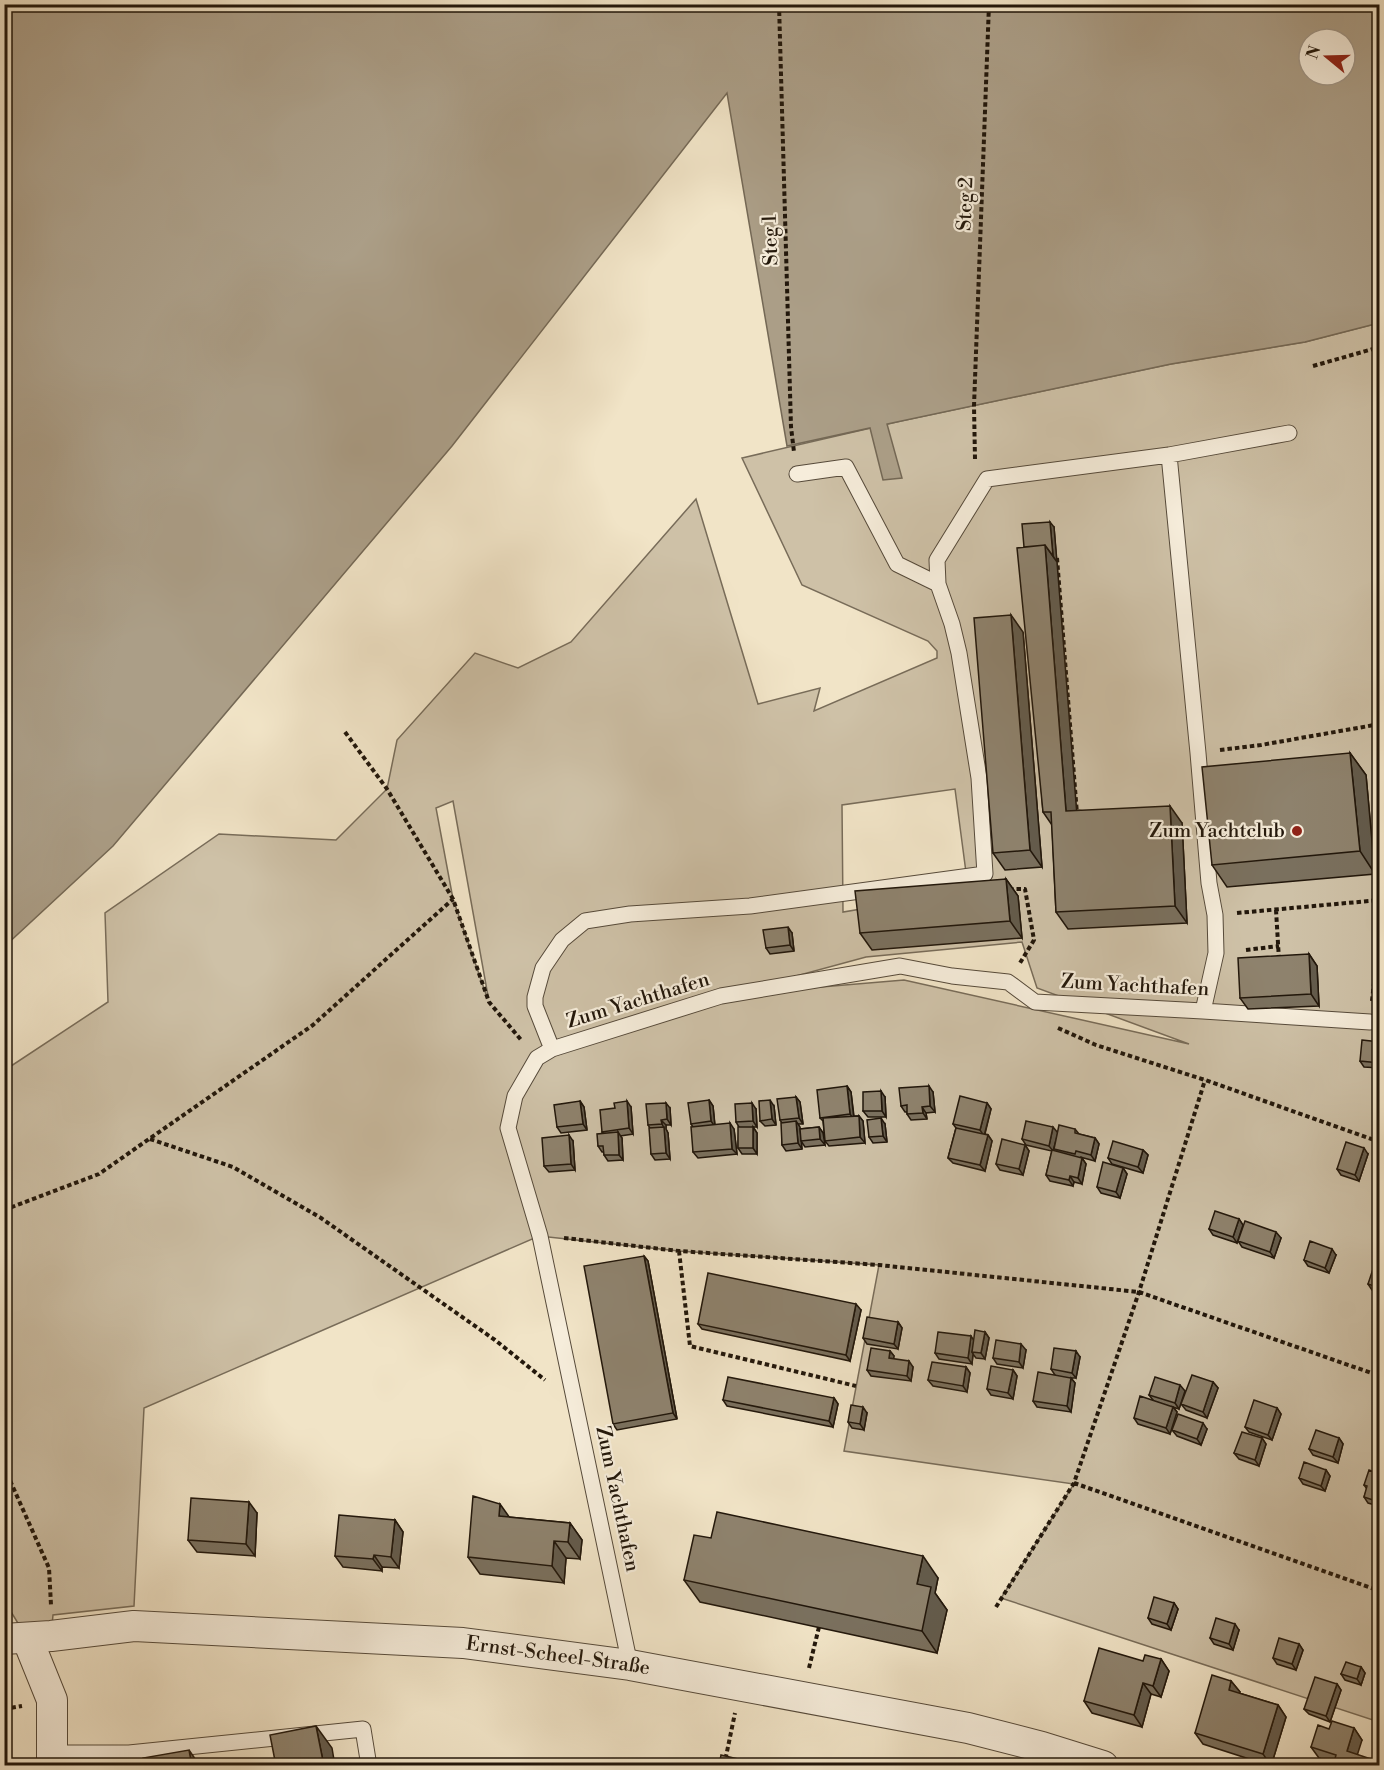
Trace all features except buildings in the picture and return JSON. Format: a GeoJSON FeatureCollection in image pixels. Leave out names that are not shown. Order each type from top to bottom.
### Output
{"type":"FeatureCollection","features":[{"type":"Feature","properties":{"kind":"street","name":"Ernst-Scheel-Straße"},"geometry":{"type":"LineString","coordinates":[[28,1638],[134,1626],[462,1643],[630,1665],[741,1684],[968,1728],[1103,1766]]}},
{"type":"Feature","properties":{"kind":"street"},"geometry":{"type":"LineString","coordinates":[[28,1638],[52,1700],[52,1759]]}},
{"type":"Feature","properties":{"kind":"lane"},"geometry":{"type":"LineString","coordinates":[[552,1049],[535,1006],[543,968],[562,940],[585,921],[630,914],[750,906],[985,874],[979,778],[959,653],[938,584],[937,560],[987,479],[1168,455],[1289,433]]}},
{"type":"Feature","properties":{"kind":"lane"},"geometry":{"type":"LineString","coordinates":[[1168,455],[1209,883],[1215,915],[1216,953],[1203,1011]]}},
{"type":"Feature","properties":{"kind":"lane"},"geometry":{"type":"LineString","coordinates":[[797,474],[846,467],[897,564],[938,584]]}},
{"type":"Feature","properties":{"kind":"lane","name":"Zum Yachthafen"},"geometry":{"type":"LineString","coordinates":[[630,1665],[540,1236],[508,1128],[515,1096],[537,1058],[552,1049],[721,996],[900,966],[952,976],[1008,982],[1035,1002],[1370,1022]]}},
{"type":"Feature","properties":{"kind":"lane"},"geometry":{"type":"LineString","coordinates":[[52,1759],[363,1729],[369,1766]]}},
{"type":"Feature","properties":{"kind":"path","name":"Steg 1"},"geometry":{"type":"LineString","coordinates":[[779,4],[791,427],[797,474]]}},
{"type":"Feature","properties":{"kind":"path","name":"Steg 2"},"geometry":{"type":"LineString","coordinates":[[984,483],[975,470],[974,406],[989,4]]}},
{"type":"Feature","properties":{"kind":"path"},"geometry":{"type":"LineString","coordinates":[[1313,366],[1380,347]]}},
{"type":"Feature","properties":{"kind":"path"},"geometry":{"type":"LineString","coordinates":[[1056,550],[1077,816]]}},
{"type":"Feature","properties":{"kind":"path"},"geometry":{"type":"LineString","coordinates":[[1198,753],[1261,745],[1380,724]]}},
{"type":"Feature","properties":{"kind":"path"},"geometry":{"type":"LineString","coordinates":[[345,732],[387,789],[453,899],[489,1002],[537,1058]]}},
{"type":"Feature","properties":{"kind":"path"},"geometry":{"type":"LineString","coordinates":[[985,874],[988,889],[1025,889],[1034,940],[1008,982]]}},
{"type":"Feature","properties":{"kind":"path"},"geometry":{"type":"LineString","coordinates":[[4,1210],[99,1174],[313,1025],[453,899]]}},
{"type":"Feature","properties":{"kind":"path"},"geometry":{"type":"LineString","coordinates":[[1215,915],[1380,900]]}},
{"type":"Feature","properties":{"kind":"path"},"geometry":{"type":"LineString","coordinates":[[1276,910],[1280,968]]}},
{"type":"Feature","properties":{"kind":"path"},"geometry":{"type":"LineString","coordinates":[[1370,1022],[1380,930]]}},
{"type":"Feature","properties":{"kind":"path"},"geometry":{"type":"LineString","coordinates":[[1246,950],[1278,946]]}},
{"type":"Feature","properties":{"kind":"path"},"geometry":{"type":"LineString","coordinates":[[1055,1026],[1096,1045],[1205,1080],[1380,1142]]}},
{"type":"Feature","properties":{"kind":"path"},"geometry":{"type":"LineString","coordinates":[[996,1607],[1074,1484],[1140,1292],[1205,1080]]}},
{"type":"Feature","properties":{"kind":"path"},"geometry":{"type":"LineString","coordinates":[[149,1139],[233,1167],[321,1218],[495,1340],[576,1404]]}},
{"type":"Feature","properties":{"kind":"path"},"geometry":{"type":"LineString","coordinates":[[540,1236],[679,1251],[879,1265],[1140,1292],[1380,1376]]}},
{"type":"Feature","properties":{"kind":"path"},"geometry":{"type":"LineString","coordinates":[[679,1251],[690,1346],[856,1386]]}},
{"type":"Feature","properties":{"kind":"path"},"geometry":{"type":"LineString","coordinates":[[4,1467],[50,1568],[28,1638]]}},
{"type":"Feature","properties":{"kind":"path"},"geometry":{"type":"LineString","coordinates":[[1074,1484],[1380,1591]]}},
{"type":"Feature","properties":{"kind":"path"},"geometry":{"type":"LineString","coordinates":[[802,1697],[819,1628]]}},
{"type":"Feature","properties":{"kind":"path"},"geometry":{"type":"LineString","coordinates":[[731,1766],[724,1765],[741,1684]]}},
{"type":"Feature","properties":{"kind":"shaded area"},"geometry":{"type":"Polygon","coordinates":[[[5,4],[1379,5],[1379,323],[1305,342],[1171,364],[887,424],[902,478],[883,480],[870,428],[787,446],[727,93],[452,446],[113,846],[5,946],[5,4]]]}},
{"type":"Feature","properties":{"kind":"shaded area"},"geometry":{"type":"Polygon","coordinates":[[[1379,323],[1379,1722],[1001,1598],[1074,1484],[844,1451],[879,1265],[679,1251],[539,1236],[144,1408],[134,1606],[53,1615],[51,1636],[27,1638],[5,1602],[5,1070],[108,1002],[105,913],[219,834],[336,840],[387,789],[397,740],[475,653],[518,668],[571,642],[696,499],[758,704],[820,688],[814,711],[937,658],[937,651],[928,641],[802,585],[742,458],[901,421],[1171,364],[1305,342],[1379,323]],[[955,789],[842,805],[843,912],[867,908],[967,880],[955,789]],[[453,801],[436,808],[453,899],[487,997],[453,801]],[[1022,942],[866,957],[726,995],[904,980],[1189,1044],[1037,988],[1022,942]]]}},
{"type":"Feature","properties":{"kind":"place","name":"Zum Yachtclub"},"geometry":{"type":"Point","coordinates":[1297,831]}}]}
